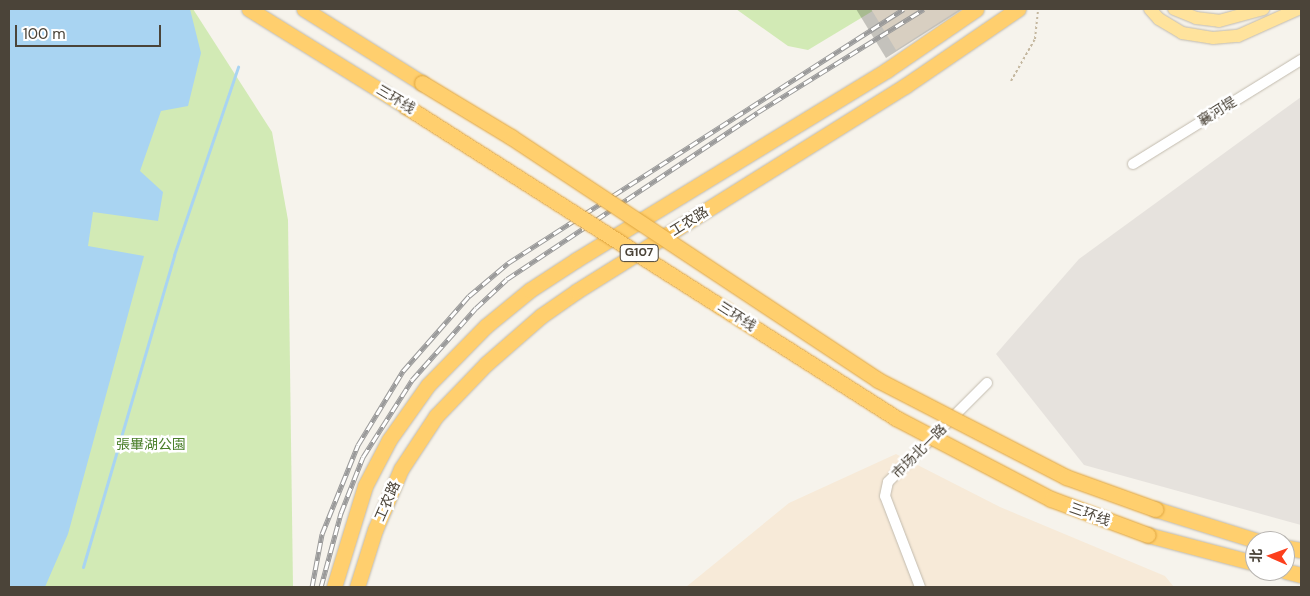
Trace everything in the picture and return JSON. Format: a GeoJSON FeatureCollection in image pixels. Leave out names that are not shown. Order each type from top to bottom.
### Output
{"type":"FeatureCollection","features":[{"type":"Feature","properties":{"kind":"highway","name":"三环线"},"geometry":{"type":"LineString","coordinates":[[249,9],[408,107],[896,418],[1051,499],[1148,535],[1245,560]]}},
{"type":"Feature","properties":{"kind":"highway","name":"三环线"},"geometry":{"type":"LineString","coordinates":[[304,9],[422,84],[512,137],[878,380],[1066,477],[1155,509],[1245,537]]}},
{"type":"Feature","properties":{"kind":"highway","name":"工农路"},"geometry":{"type":"LineString","coordinates":[[334,587],[365,486],[389,440],[428,385],[486,326],[530,290],[576,260],[886,70],[976,9]]}},
{"type":"Feature","properties":{"kind":"highway","name":"工农路"},"geometry":{"type":"LineString","coordinates":[[357,587],[375,530],[401,469],[436,416],[486,364],[541,316],[577,291],[905,86],[1018,9]]}},
{"type":"Feature","properties":{"kind":"main road"},"geometry":{"type":"LineString","coordinates":[[1150,9],[1159,19],[1182,32],[1213,38],[1238,36],[1298,9]]}},
{"type":"Feature","properties":{"kind":"main road"},"geometry":{"type":"LineString","coordinates":[[1174,9],[1196,18],[1220,21],[1263,9]]}},
{"type":"Feature","properties":{"kind":"street","name":"襄河堤"},"geometry":{"type":"LineString","coordinates":[[1133,164],[1301,60]]}},
{"type":"Feature","properties":{"kind":"street","name":"市场北一路"},"geometry":{"type":"LineString","coordinates":[[920,587],[885,496],[888,482],[986,383]]}},
{"type":"Feature","properties":{"kind":"path"},"geometry":{"type":"LineString","coordinates":[[1011,81],[1035,39],[1038,9]]}},
{"type":"Feature","properties":{"kind":"shaded area"},"geometry":{"type":"Polygon","coordinates":[[[1301,97],[1301,525],[1084,465],[996,354],[1079,259],[1301,97]]]}},
{"type":"Feature","properties":{"kind":"shaded area"},"geometry":{"type":"Polygon","coordinates":[[[896,454],[1000,507],[1165,576],[1174,587],[686,587],[789,503],[896,454]]]}},
{"type":"Feature","properties":{"kind":"green space","name":"張畢湖公園"},"geometry":{"type":"Polygon","coordinates":[[[9,9],[193,9],[272,132],[288,220],[293,587],[9,587],[9,9]]]}},
{"type":"Feature","properties":{"kind":"green space"},"geometry":{"type":"Polygon","coordinates":[[[736,9],[876,9],[808,50],[788,46],[736,9]]]}},
{"type":"Feature","properties":{"kind":"water"},"geometry":{"type":"Polygon","coordinates":[[[9,9],[190,9],[201,53],[188,106],[161,111],[140,171],[163,192],[158,221],[93,212],[88,246],[144,256],[68,534],[45,587],[9,587],[9,9]]]}},
{"type":"Feature","properties":{"kind":"building"},"geometry":{"type":"Polygon","coordinates":[[[871,9],[960,9],[896,50],[871,9]]]}},
{"type":"Feature","properties":{"kind":"waterway"},"geometry":{"type":"LineString","coordinates":[[83,567],[174,255],[238,67]]}},
{"type":"Feature","properties":{"kind":"railway"},"geometry":{"type":"LineString","coordinates":[[312,587],[322,534],[358,445],[403,371],[469,296],[508,263],[904,9]]}},
{"type":"Feature","properties":{"kind":"railway"},"geometry":{"type":"LineString","coordinates":[[321,587],[341,513],[363,457],[412,380],[476,308],[507,279],[758,112],[924,9]]}}]}
